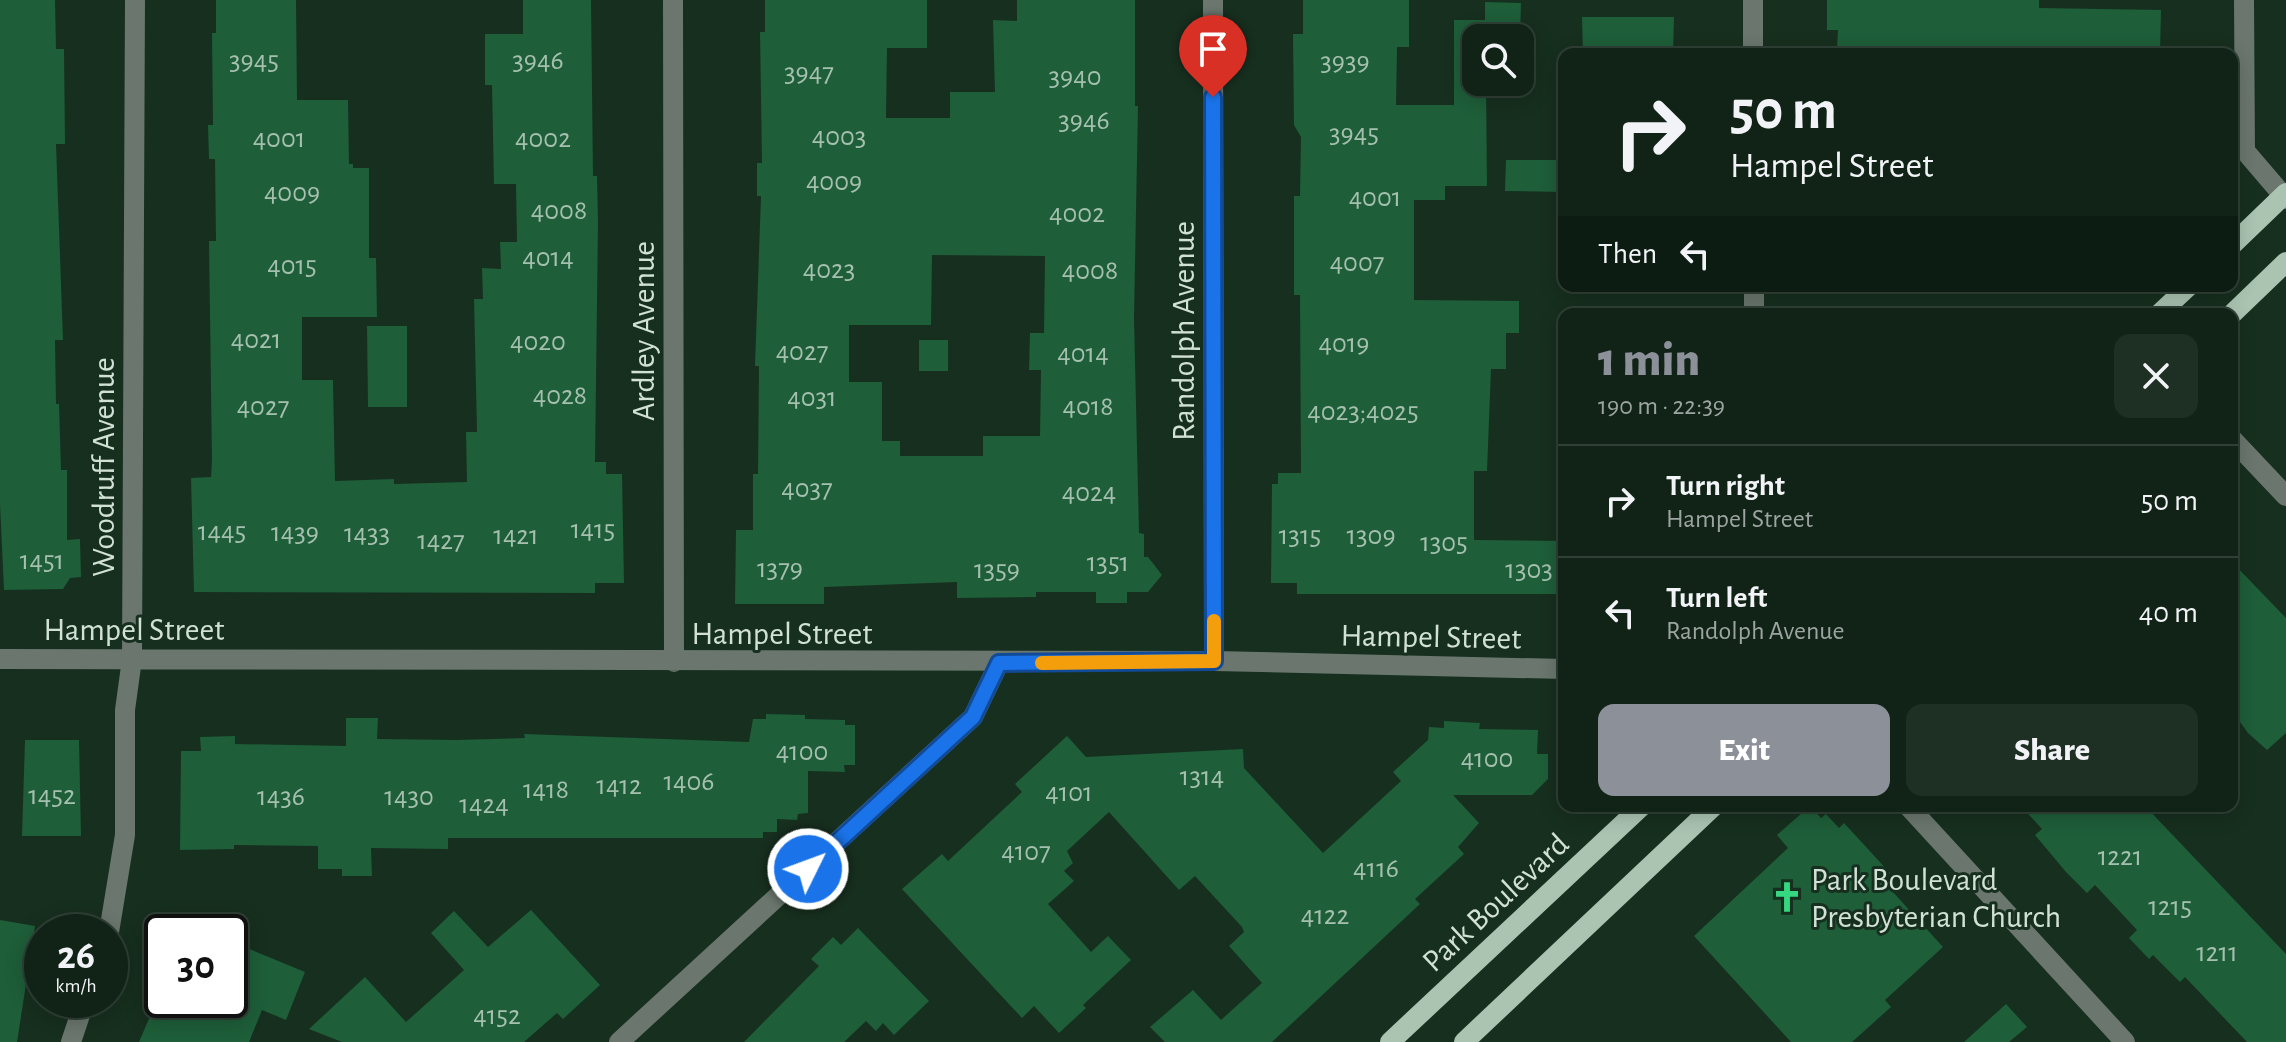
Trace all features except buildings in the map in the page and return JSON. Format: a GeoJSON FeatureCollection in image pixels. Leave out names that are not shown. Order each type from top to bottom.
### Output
{"type":"FeatureCollection","features":[{"type":"Feature","properties":{"kind":"main road"},"geometry":{"type":"LineString","coordinates":[[2238,239],[2285,196]]}},
{"type":"Feature","properties":{"kind":"main road"},"geometry":{"type":"LineString","coordinates":[[2238,308],[2286,262]]}},
{"type":"Feature","properties":{"kind":"main road"},"geometry":{"type":"LineString","coordinates":[[2165,308],[2183,292]]}},
{"type":"Feature","properties":{"kind":"main road","name":"Park Boulevard"},"geometry":{"type":"LineString","coordinates":[[1390,1042],[1636,812]]}},
{"type":"Feature","properties":{"kind":"main road"},"geometry":{"type":"LineString","coordinates":[[1464,1042],[1708,812]]}},
{"type":"Feature","properties":{"kind":"street","name":"Woodruff Avenue"},"geometry":{"type":"LineString","coordinates":[[112,914],[125,835],[125,710],[132,659],[135,0]]}},
{"type":"Feature","properties":{"kind":"street","name":"Ardley Avenue"},"geometry":{"type":"LineString","coordinates":[[673,0],[674,662]]}},
{"type":"Feature","properties":{"kind":"street","name":"Randolph Avenue"},"geometry":{"type":"LineString","coordinates":[[1213,0],[1214,661]]}},
{"type":"Feature","properties":{"kind":"street"},"geometry":{"type":"LineString","coordinates":[[1753,0],[1753,48]]}},
{"type":"Feature","properties":{"kind":"street"},"geometry":{"type":"LineString","coordinates":[[2244,0],[2245,151],[2285,196]]}},
{"type":"Feature","properties":{"kind":"street"},"geometry":{"type":"LineString","coordinates":[[2238,445],[2286,496]]}},
{"type":"Feature","properties":{"kind":"street","name":"Hampel Street"},"geometry":{"type":"LineString","coordinates":[[0,659],[1214,661],[1558,669]]}},
{"type":"Feature","properties":{"kind":"street"},"geometry":{"type":"LineString","coordinates":[[619,1042],[973,717],[999,663]]}},
{"type":"Feature","properties":{"kind":"street"},"geometry":{"type":"LineString","coordinates":[[1914,812],[2125,1042]]}},
{"type":"Feature","properties":{"kind":"street"},"geometry":{"type":"LineString","coordinates":[[71,1042],[79,1018]]}},
{"type":"Feature","properties":{"kind":"slow traffic"},"geometry":{"type":"LineString","coordinates":[[1042,663],[1214,661],[1214,621]]}},
{"type":"Feature","properties":{"kind":"place","name":"Park Boulevard Presbyterian Church"},"geometry":{"type":"Point","coordinates":[1787,897]}},
{"type":"Feature","properties":{"kind":"route"},"geometry":{"type":"LineString","coordinates":[[808,869],[973,717],[999,663],[1214,661],[1213,97]]}}]}
